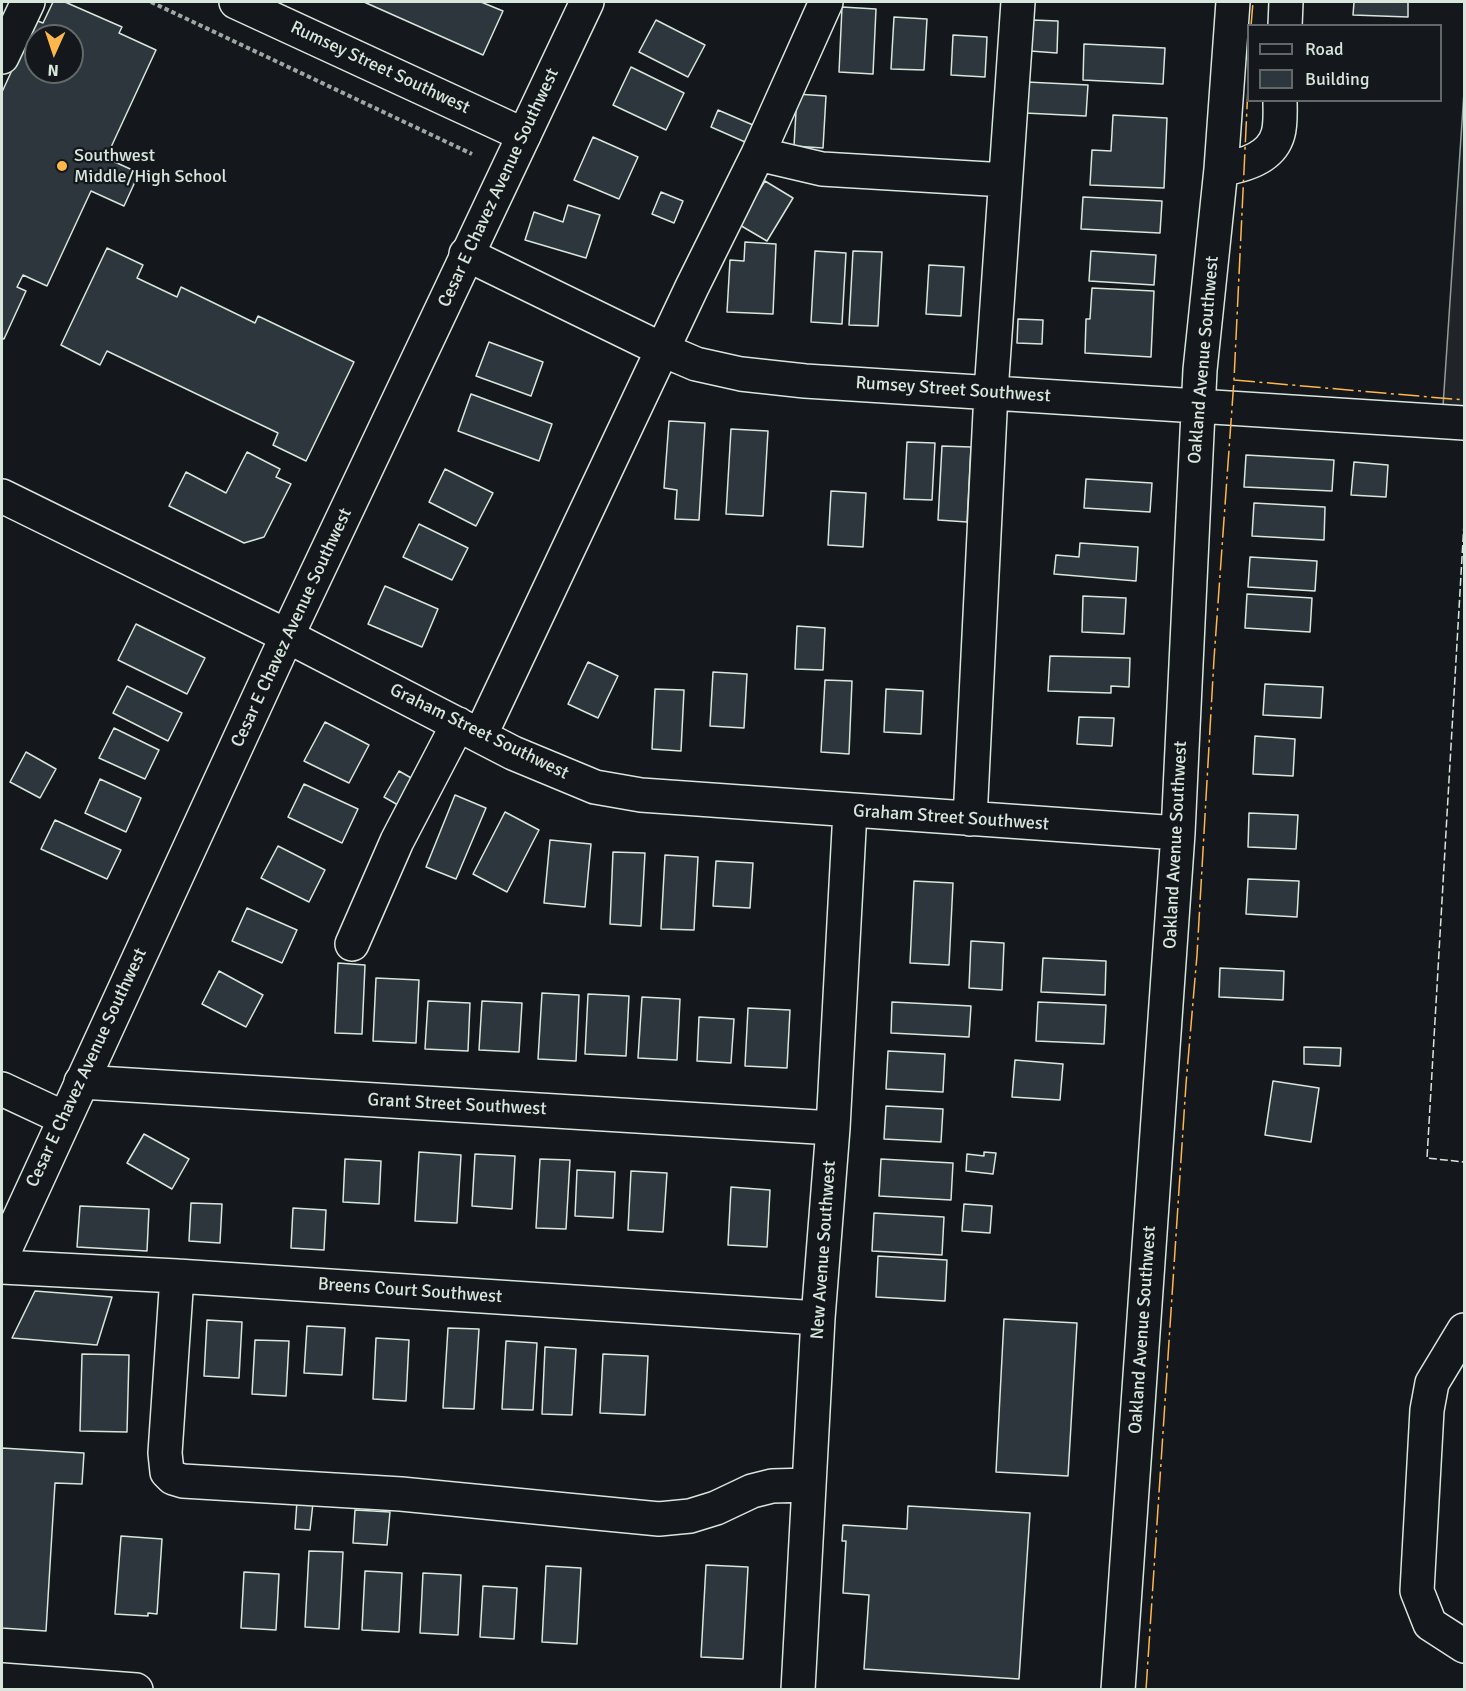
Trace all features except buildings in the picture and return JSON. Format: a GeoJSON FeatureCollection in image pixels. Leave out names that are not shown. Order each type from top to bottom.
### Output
{"type":"FeatureCollection","features":[{"type":"Feature","properties":{"kind":"street"},"geometry":{"type":"LineString","coordinates":[[2,57],[28,2]]}},
{"type":"Feature","properties":{"kind":"street","name":"Rumsey Street Southwest"},"geometry":{"type":"LineString","coordinates":[[236,2],[524,135]]}},
{"type":"Feature","properties":{"kind":"street","name":"Cesar E Chavez Avenue Southwest"},"geometry":{"type":"LineString","coordinates":[[2,1256],[287,636],[587,2]]}},
{"type":"Feature","properties":{"kind":"street"},"geometry":{"type":"LineString","coordinates":[[352,944],[397,842],[469,730],[663,350],[758,154],[826,2]]}},
{"type":"Feature","properties":{"kind":"street"},"geometry":{"type":"LineString","coordinates":[[970,819],[991,392],[1018,2]]}},
{"type":"Feature","properties":{"kind":"street","name":"Oakland Avenue Southwest"},"geometry":{"type":"LineString","coordinates":[[1118,1689],[1178,832],[1198,405],[1221,169],[1233,2]]}},
{"type":"Feature","properties":{"kind":"street"},"geometry":{"type":"LineString","coordinates":[[1285,24],[1287,2]]}},
{"type":"Feature","properties":{"kind":"street"},"geometry":{"type":"LineString","coordinates":[[1221,169],[1240,167],[1258,159],[1271,148],[1278,134],[1280,102]]}},
{"type":"Feature","properties":{"kind":"street"},"geometry":{"type":"LineString","coordinates":[[758,154],[822,169],[1005,180]]}},
{"type":"Feature","properties":{"kind":"street","name":"Rumsey Street Southwest"},"geometry":{"type":"LineString","coordinates":[[466,254],[663,350],[696,364],[741,374],[805,381],[1464,423]]}},
{"type":"Feature","properties":{"kind":"street","name":"Graham Street Southwest"},"geometry":{"type":"LineString","coordinates":[[2,496],[287,636],[513,753],[595,787],[641,795],[1178,832]]}},
{"type":"Feature","properties":{"kind":"street","name":"New Avenue Southwest"},"geometry":{"type":"LineString","coordinates":[[798,1689],[818,1318],[833,1128],[850,811]]}},
{"type":"Feature","properties":{"kind":"street","name":"Grant Street Southwest"},"geometry":{"type":"LineString","coordinates":[[81,1082],[833,1128]]}},
{"type":"Feature","properties":{"kind":"street"},"geometry":{"type":"LineString","coordinates":[[2,1089],[64,1119]]}},
{"type":"Feature","properties":{"kind":"street","name":"Breens Court Southwest"},"geometry":{"type":"LineString","coordinates":[[2,1267],[177,1276],[818,1318]]}},
{"type":"Feature","properties":{"kind":"street"},"geometry":{"type":"LineString","coordinates":[[177,1276],[165,1453],[167,1472],[173,1478],[183,1481],[401,1494],[659,1519],[690,1516],[723,1505],[752,1491],[772,1486],[809,1485]]}},
{"type":"Feature","properties":{"kind":"street"},"geometry":{"type":"LineString","coordinates":[[1464,1330],[1432,1383],[1427,1410],[1417,1591],[1430,1624],[1464,1646]]}},
{"type":"Feature","properties":{"kind":"street"},"geometry":{"type":"LineString","coordinates":[[2,1680],[56,1687],[136,1689]]}},
{"type":"Feature","properties":{"kind":"path"},"geometry":{"type":"LineString","coordinates":[[151,2],[472,154]]}},
{"type":"Feature","properties":{"kind":"shaded area"},"geometry":{"type":"Polygon","coordinates":[[[1464,92],[1464,423],[1442,421],[1464,92]]]}},
{"type":"Feature","properties":{"kind":"fence"},"geometry":{"type":"LineString","coordinates":[[1464,523],[1427,1158],[1464,1162]]}},
{"type":"Feature","properties":{"kind":"power"},"geometry":{"type":"LineString","coordinates":[[1251,24],[1253,2]]}},
{"type":"Feature","properties":{"kind":"power"},"geometry":{"type":"LineString","coordinates":[[1146,1690],[1234,380],[1247,102]]}},
{"type":"Feature","properties":{"kind":"power"},"geometry":{"type":"LineString","coordinates":[[1234,380],[1464,400]]}},
{"type":"Feature","properties":{"kind":"place","name":"Southwest Middle/High School"},"geometry":{"type":"Point","coordinates":[62,166]}}]}
